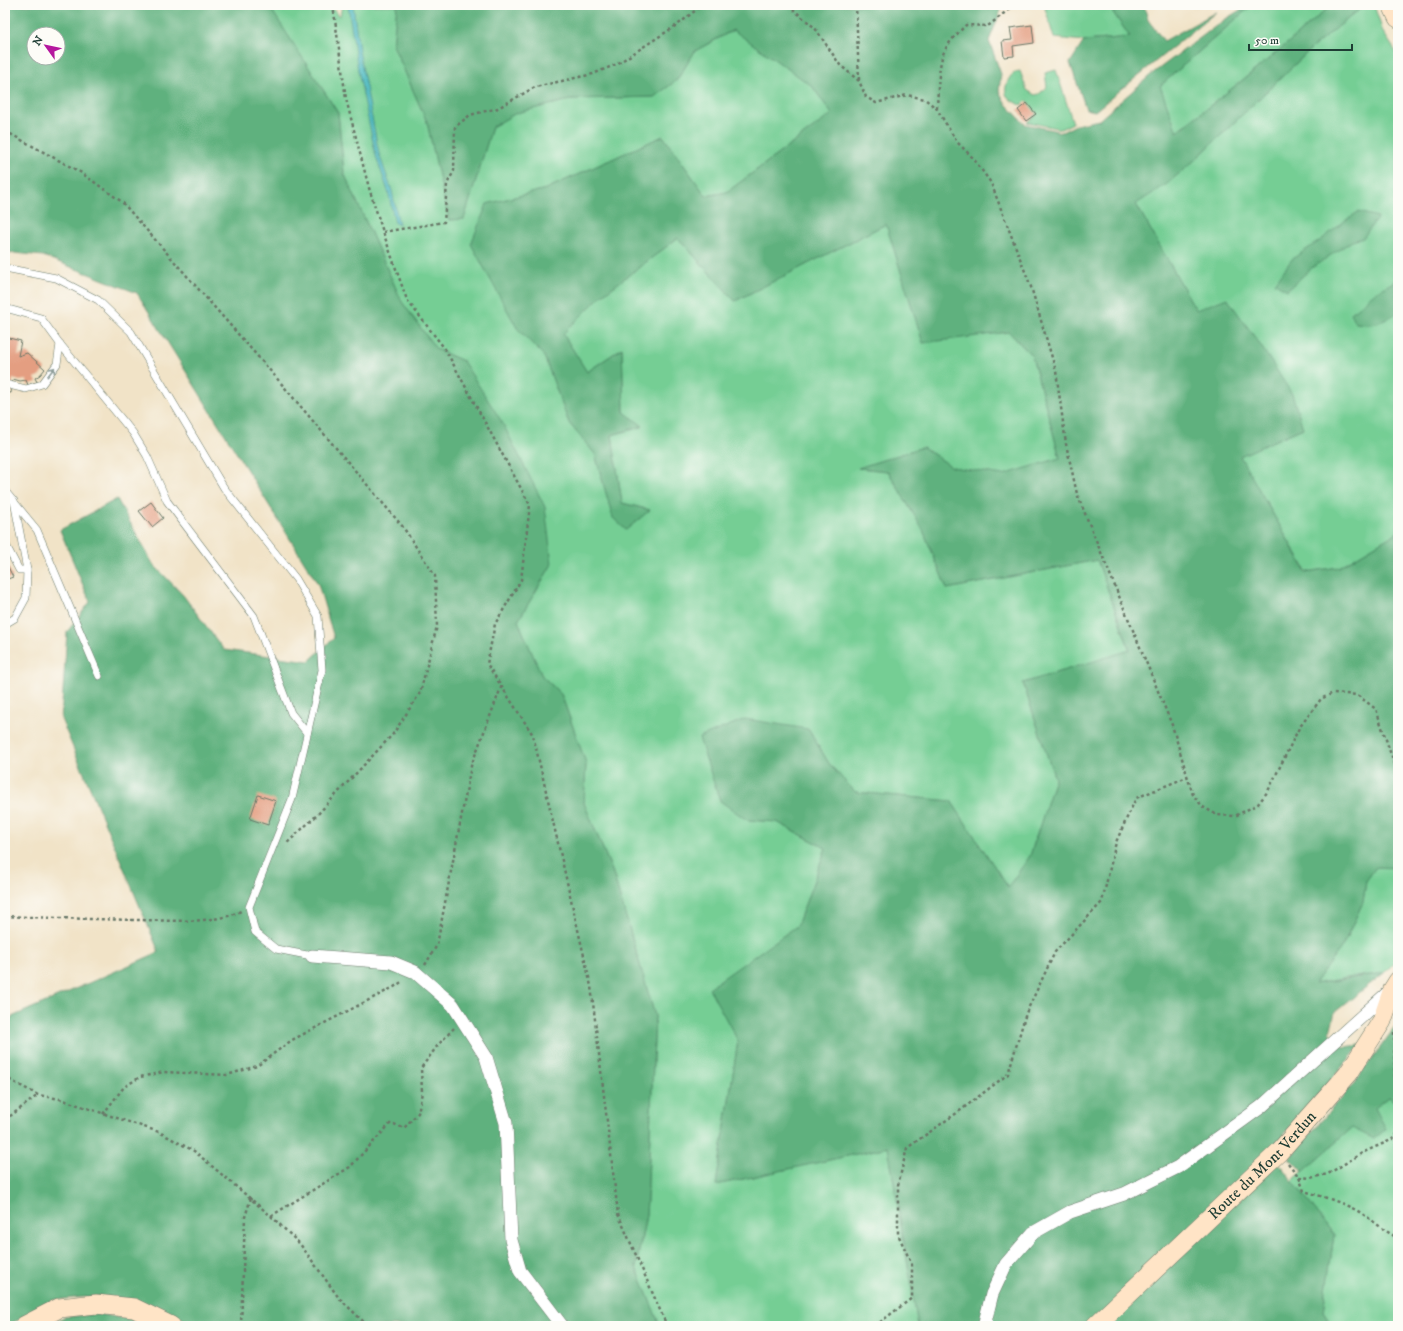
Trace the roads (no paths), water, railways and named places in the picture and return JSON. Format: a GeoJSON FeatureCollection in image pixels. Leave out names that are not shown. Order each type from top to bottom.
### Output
{"type":"FeatureCollection","features":[{"type":"Feature","properties":{"kind":"street"},"geometry":{"type":"LineString","coordinates":[[1392,5],[1398,18]]}},
{"type":"Feature","properties":{"kind":"street"},"geometry":{"type":"LineString","coordinates":[[312,956],[391,962],[415,972],[453,1005],[486,1057],[506,1123],[511,1240],[520,1271],[562,1326]]}},
{"type":"Feature","properties":{"kind":"street"},"geometry":{"type":"LineString","coordinates":[[984,1326],[992,1294],[1006,1264],[1034,1233],[1070,1212],[1124,1194],[1178,1167],[1261,1107],[1395,985]]}},
{"type":"Feature","properties":{"kind":"street","name":"Route du Mont Verdun"},"geometry":{"type":"LineString","coordinates":[[1095,1326],[1279,1152],[1348,1074],[1382,1021],[1395,985]]}},
{"type":"Feature","properties":{"kind":"street"},"geometry":{"type":"LineString","coordinates":[[24,1326],[60,1308],[96,1304],[134,1308],[171,1326]]}},
{"type":"Feature","properties":{"kind":"lane"},"geometry":{"type":"LineString","coordinates":[[5,268],[56,278],[98,300],[131,332],[224,488],[296,579],[318,616],[322,670],[292,799],[249,907],[255,932],[276,949],[312,956]]}},
{"type":"Feature","properties":{"kind":"lane"},"geometry":{"type":"LineString","coordinates":[[5,308],[41,318],[60,344],[133,432],[147,456],[167,501],[254,616],[291,713],[307,733]]}},
{"type":"Feature","properties":{"kind":"lane"},"geometry":{"type":"LineString","coordinates":[[5,384],[26,389],[42,384],[57,364],[60,344]]}},
{"type":"Feature","properties":{"kind":"lane"},"geometry":{"type":"LineString","coordinates":[[5,491],[37,530],[99,676]]}},
{"type":"Feature","properties":{"kind":"lane"},"geometry":{"type":"LineString","coordinates":[[5,624],[15,618],[26,598],[27,570],[14,501]]}},
{"type":"Feature","properties":{"kind":"lane"},"geometry":{"type":"LineString","coordinates":[[5,543],[19,570],[27,570]]}},
{"type":"Feature","properties":{"kind":"water"},"geometry":{"type":"Polygon","coordinates":[[[348,5],[353,5],[359,51],[379,154],[392,191],[399,225],[395,223],[388,191],[376,156],[358,70],[348,5]]]}}]}
